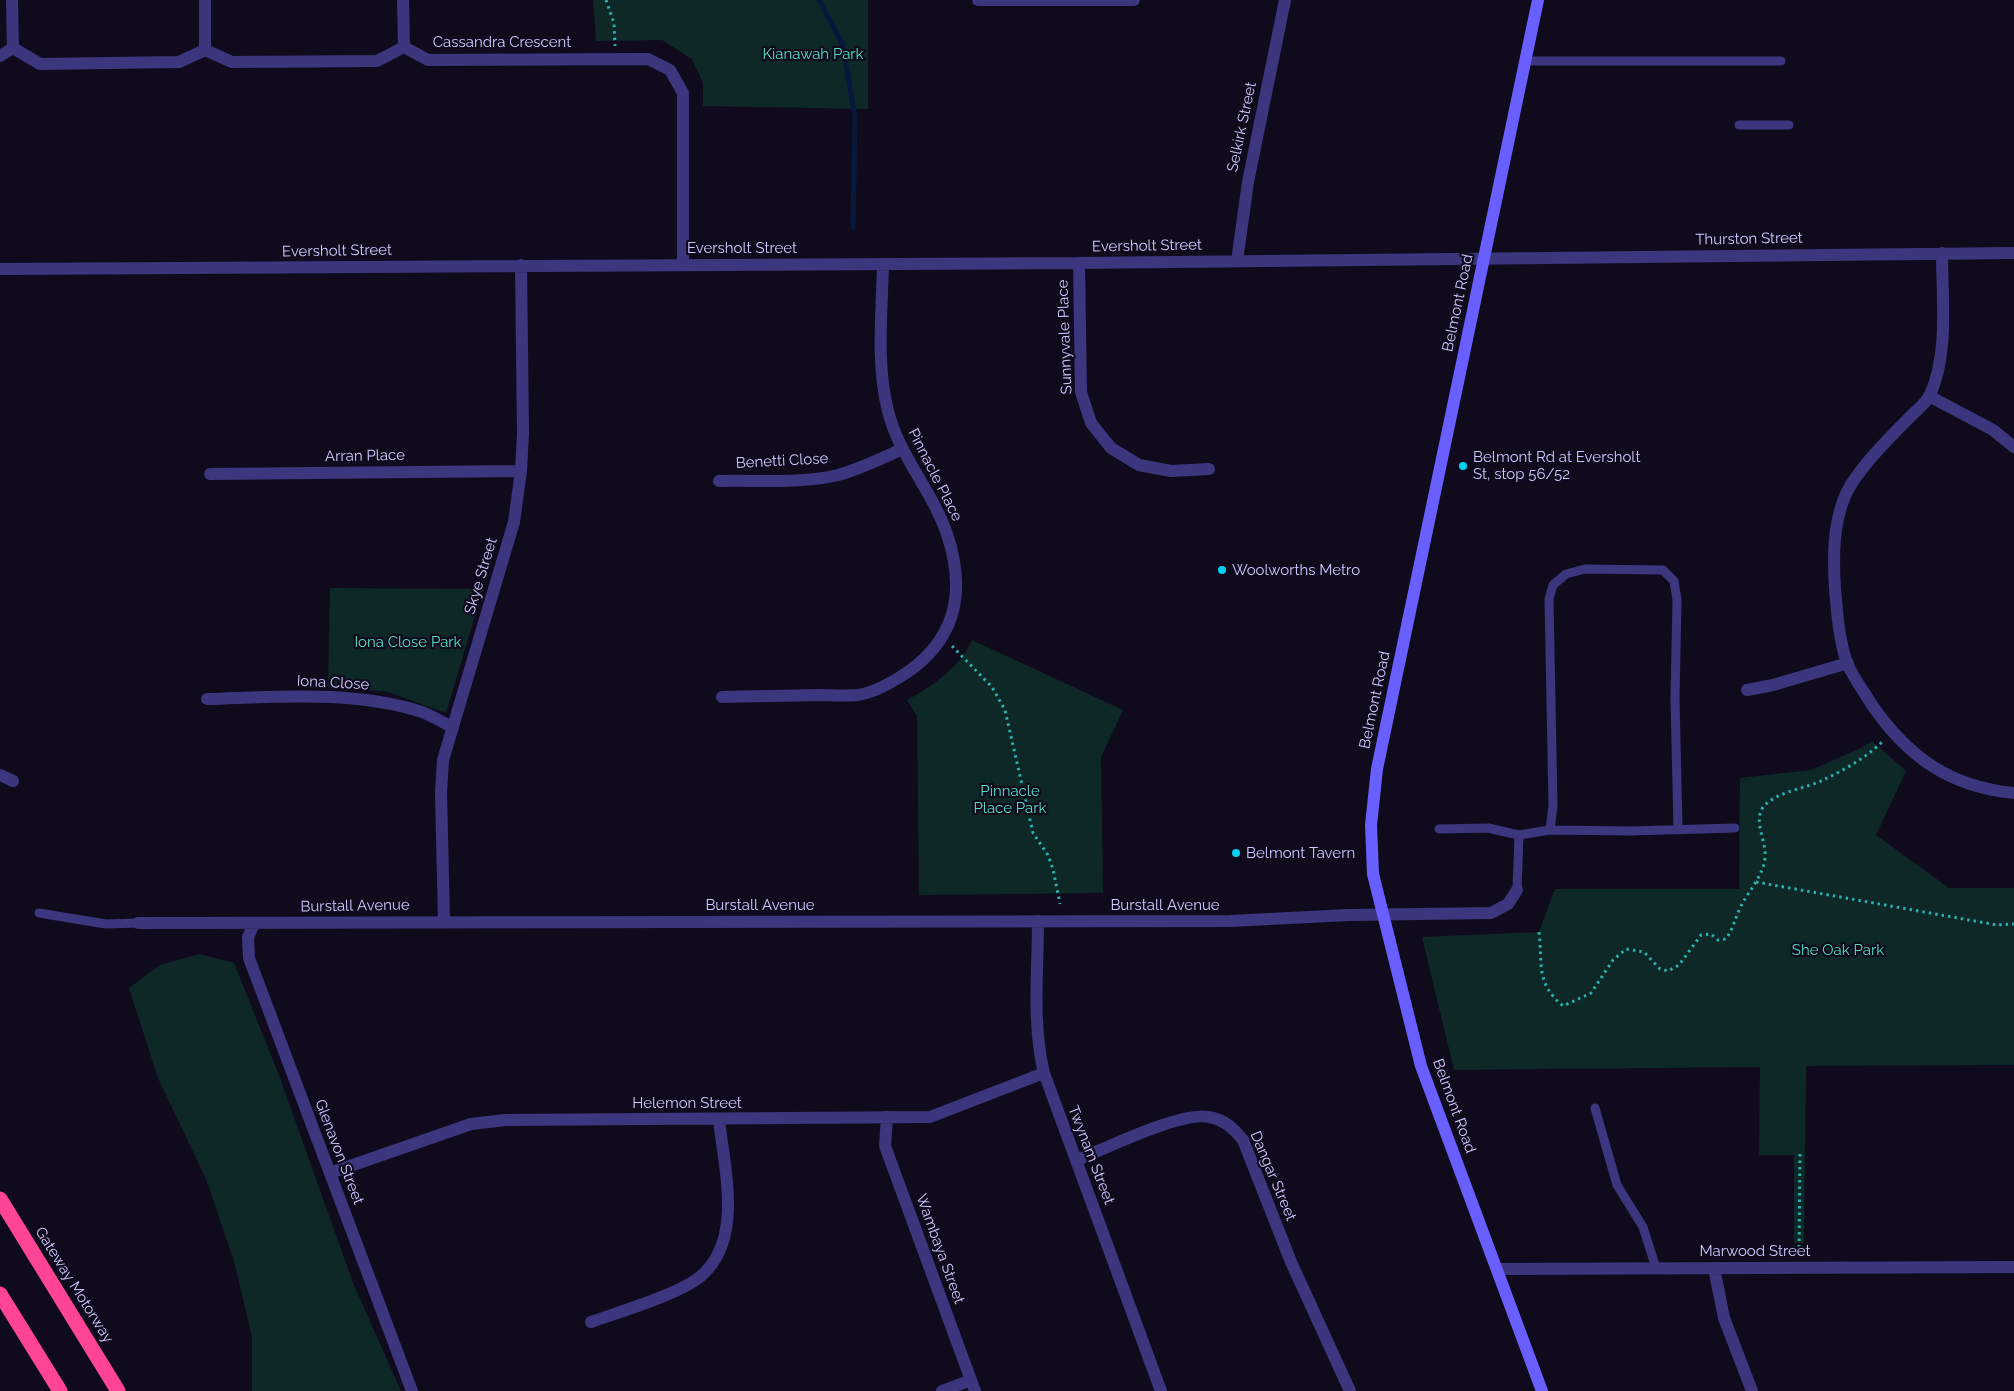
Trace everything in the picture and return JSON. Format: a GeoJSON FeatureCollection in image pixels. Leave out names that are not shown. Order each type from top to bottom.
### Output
{"type":"FeatureCollection","features":[{"type":"Feature","properties":{"kind":"highway","name":"Gateway Motorway"},"geometry":{"type":"LineString","coordinates":[[0,1199],[118,1391]]}},
{"type":"Feature","properties":{"kind":"highway"},"geometry":{"type":"LineString","coordinates":[[0,1294],[60,1391]]}},
{"type":"Feature","properties":{"kind":"main road","name":"Belmont Road"},"geometry":{"type":"LineString","coordinates":[[1538,0],[1377,769],[1371,825],[1373,874],[1421,1066],[1542,1391]]}},
{"type":"Feature","properties":{"kind":"street"},"geometry":{"type":"LineString","coordinates":[[12,0],[13,48]]}},
{"type":"Feature","properties":{"kind":"street"},"geometry":{"type":"LineString","coordinates":[[205,0],[205,50]]}},
{"type":"Feature","properties":{"kind":"street"},"geometry":{"type":"LineString","coordinates":[[13,48],[40,64],[179,62],[205,50],[232,62],[377,60],[404,47],[403,0]]}},
{"type":"Feature","properties":{"kind":"street"},"geometry":{"type":"LineString","coordinates":[[978,0],[1134,0]]}},
{"type":"Feature","properties":{"kind":"street","name":"Selkirk Street"},"geometry":{"type":"LineString","coordinates":[[1237,261],[1248,182],[1285,0]]}},
{"type":"Feature","properties":{"kind":"street","name":"Cassandra Crescent"},"geometry":{"type":"LineString","coordinates":[[404,47],[428,60],[648,59],[670,70],[683,93],[683,264]]}},
{"type":"Feature","properties":{"kind":"street"},"geometry":{"type":"LineString","coordinates":[[0,56],[13,48]]}},
{"type":"Feature","properties":{"kind":"street"},"geometry":{"type":"LineString","coordinates":[[1942,253],[1941,348],[1929,396],[1870,460],[1846,494],[1836,524],[1833,562],[1836,610],[1848,663],[1865,694],[1893,732],[1906,746],[1929,766],[1960,781],[1993,791],[2014,792]]}},
{"type":"Feature","properties":{"kind":"street","name":"Thurston Street"},"geometry":{"type":"LineString","coordinates":[[1484,259],[2014,253]]}},
{"type":"Feature","properties":{"kind":"street","name":"Eversholt Street"},"geometry":{"type":"LineString","coordinates":[[0,269],[1484,259]]}},
{"type":"Feature","properties":{"kind":"street","name":"Sunnyvale Place"},"geometry":{"type":"LineString","coordinates":[[1079,263],[1081,392],[1091,423],[1112,448],[1139,465],[1171,471],[1209,469]]}},
{"type":"Feature","properties":{"kind":"street","name":"Pinnacle Place"},"geometry":{"type":"LineString","coordinates":[[722,697],[859,694],[885,686],[910,671],[932,653],[949,627],[955,605],[956,574],[947,534],[932,498],[902,449],[888,412],[882,381],[883,264]]}},
{"type":"Feature","properties":{"kind":"street","name":"Skye Street"},"geometry":{"type":"LineString","coordinates":[[444,922],[441,792],[443,760],[514,522],[521,471],[521,265]]}},
{"type":"Feature","properties":{"kind":"street"},"geometry":{"type":"LineString","coordinates":[[1929,396],[1993,430],[2014,446]]}},
{"type":"Feature","properties":{"kind":"street","name":"Benetti Close"},"geometry":{"type":"LineString","coordinates":[[719,481],[806,480],[836,475],[862,467],[902,449]]}},
{"type":"Feature","properties":{"kind":"street","name":"Arran Place"},"geometry":{"type":"LineString","coordinates":[[210,474],[521,471]]}},
{"type":"Feature","properties":{"kind":"street"},"geometry":{"type":"LineString","coordinates":[[1747,690],[1773,685],[1848,663]]}},
{"type":"Feature","properties":{"kind":"street","name":"Iona Close"},"geometry":{"type":"LineString","coordinates":[[207,699],[344,696],[385,703],[423,713],[453,728]]}},
{"type":"Feature","properties":{"kind":"street"},"geometry":{"type":"LineString","coordinates":[[0,775],[13,781]]}},
{"type":"Feature","properties":{"kind":"street","name":"Burstall Avenue"},"geometry":{"type":"LineString","coordinates":[[138,923],[1230,921],[1491,913],[1508,904],[1517,890]]}},
{"type":"Feature","properties":{"kind":"street","name":"Twynam Street"},"geometry":{"type":"LineString","coordinates":[[1038,921],[1038,1015],[1040,1056],[1044,1073],[1162,1391]]}},
{"type":"Feature","properties":{"kind":"street","name":"Glenavon Street"},"geometry":{"type":"LineString","coordinates":[[254,924],[248,936],[249,958],[412,1391]]}},
{"type":"Feature","properties":{"kind":"street","name":"Helemon Street"},"geometry":{"type":"LineString","coordinates":[[330,1173],[471,1124],[505,1120],[719,1120],[930,1117],[1044,1073]]}},
{"type":"Feature","properties":{"kind":"street","name":"Wambaya Street"},"geometry":{"type":"LineString","coordinates":[[887,1117],[885,1146],[973,1385]]}},
{"type":"Feature","properties":{"kind":"street","name":"Dangar Street"},"geometry":{"type":"LineString","coordinates":[[1077,1160],[1184,1118],[1208,1117],[1230,1124],[1243,1140],[1291,1262],[1350,1391]]}},
{"type":"Feature","properties":{"kind":"street"},"geometry":{"type":"LineString","coordinates":[[591,1322],[675,1291],[700,1277],[720,1254],[725,1236],[728,1205],[719,1120]]}},
{"type":"Feature","properties":{"kind":"street","name":"Marwood Street"},"geometry":{"type":"LineString","coordinates":[[1497,1269],[2014,1267]]}},
{"type":"Feature","properties":{"kind":"street"},"geometry":{"type":"LineString","coordinates":[[1714,1268],[1724,1318],[1752,1391]]}},
{"type":"Feature","properties":{"kind":"street"},"geometry":{"type":"LineString","coordinates":[[942,1391],[973,1385]]}},
{"type":"Feature","properties":{"kind":"lane"},"geometry":{"type":"LineString","coordinates":[[1525,61],[1781,61]]}},
{"type":"Feature","properties":{"kind":"lane"},"geometry":{"type":"LineString","coordinates":[[1739,124],[1789,125]]}},
{"type":"Feature","properties":{"kind":"lane"},"geometry":{"type":"LineString","coordinates":[[1550,830],[1552,796],[1549,599],[1553,585],[1566,574],[1585,569],[1631,568],[1663,570],[1674,581],[1677,600],[1675,698],[1678,829]]}},
{"type":"Feature","properties":{"kind":"lane"},"geometry":{"type":"LineString","coordinates":[[1438,829],[1488,828],[1519,834],[1550,830],[1631,831],[1735,828]]}},
{"type":"Feature","properties":{"kind":"lane"},"geometry":{"type":"LineString","coordinates":[[1517,890],[1519,834]]}},
{"type":"Feature","properties":{"kind":"lane"},"geometry":{"type":"LineString","coordinates":[[39,913],[106,924],[138,923]]}},
{"type":"Feature","properties":{"kind":"lane"},"geometry":{"type":"LineString","coordinates":[[1595,1108],[1617,1185],[1643,1226],[1656,1268]]}},
{"type":"Feature","properties":{"kind":"path"},"geometry":{"type":"LineString","coordinates":[[606,0],[614,23],[615,58]]}},
{"type":"Feature","properties":{"kind":"path"},"geometry":{"type":"LineString","coordinates":[[942,637],[992,687],[1005,710],[1034,833],[1048,855],[1053,869],[1060,904]]}},
{"type":"Feature","properties":{"kind":"path"},"geometry":{"type":"LineString","coordinates":[[1539,932],[1542,979],[1550,995],[1563,1006],[1591,993],[1613,960],[1626,949],[1644,952],[1660,969],[1668,971],[1680,965],[1701,935],[1711,934],[1718,940],[1726,939],[1761,873],[1765,856],[1759,818],[1763,808],[1771,800],[1824,780],[1860,760],[1893,732]]}},
{"type":"Feature","properties":{"kind":"path"},"geometry":{"type":"LineString","coordinates":[[1756,882],[1997,925],[2014,924]]}},
{"type":"Feature","properties":{"kind":"path"},"geometry":{"type":"LineString","coordinates":[[1799,1267],[1800,1154]]}},
{"type":"Feature","properties":{"kind":"green space","name":"Kianawah Park"},"geometry":{"type":"Polygon","coordinates":[[[593,0],[868,0],[868,109],[703,106],[703,83],[692,59],[662,40],[596,41],[593,0]]]}},
{"type":"Feature","properties":{"kind":"green space","name":"Iona Close Park"},"geometry":{"type":"Polygon","coordinates":[[[330,588],[483,589],[446,713],[388,692],[328,686],[330,588]]]}},
{"type":"Feature","properties":{"kind":"green space","name":"Pinnacle Place Park"},"geometry":{"type":"Polygon","coordinates":[[[972,640],[1123,710],[1101,757],[1103,893],[919,895],[917,716],[907,700],[945,675],[967,650],[972,640]]]}},
{"type":"Feature","properties":{"kind":"green space","name":"She Oak Park"},"geometry":{"type":"Polygon","coordinates":[[[1872,741],[1906,771],[1876,835],[1949,888],[2014,888],[2014,1065],[1806,1066],[1804,1243],[1794,1243],[1794,1155],[1759,1155],[1760,1067],[1454,1070],[1422,937],[1539,932],[1555,889],[1739,889],[1740,778],[1811,770],[1861,748],[1872,741]]]}},
{"type":"Feature","properties":{"kind":"green space"},"geometry":{"type":"Polygon","coordinates":[[[199,954],[234,963],[280,1078],[353,1283],[401,1391],[252,1391],[252,1337],[234,1261],[206,1179],[158,1078],[129,988],[160,965],[199,954]]]}},
{"type":"Feature","properties":{"kind":"waterway"},"geometry":{"type":"LineString","coordinates":[[819,0],[842,43],[855,116],[853,227]]}},
{"type":"Feature","properties":{"kind":"place","name":"Belmont Rd at Eversholt St, stop 56/52"},"geometry":{"type":"Point","coordinates":[1463,466]}},
{"type":"Feature","properties":{"kind":"place","name":"Woolworths Metro"},"geometry":{"type":"Point","coordinates":[1222,570]}},
{"type":"Feature","properties":{"kind":"place","name":"Belmont Tavern"},"geometry":{"type":"Point","coordinates":[1236,853]}}]}
